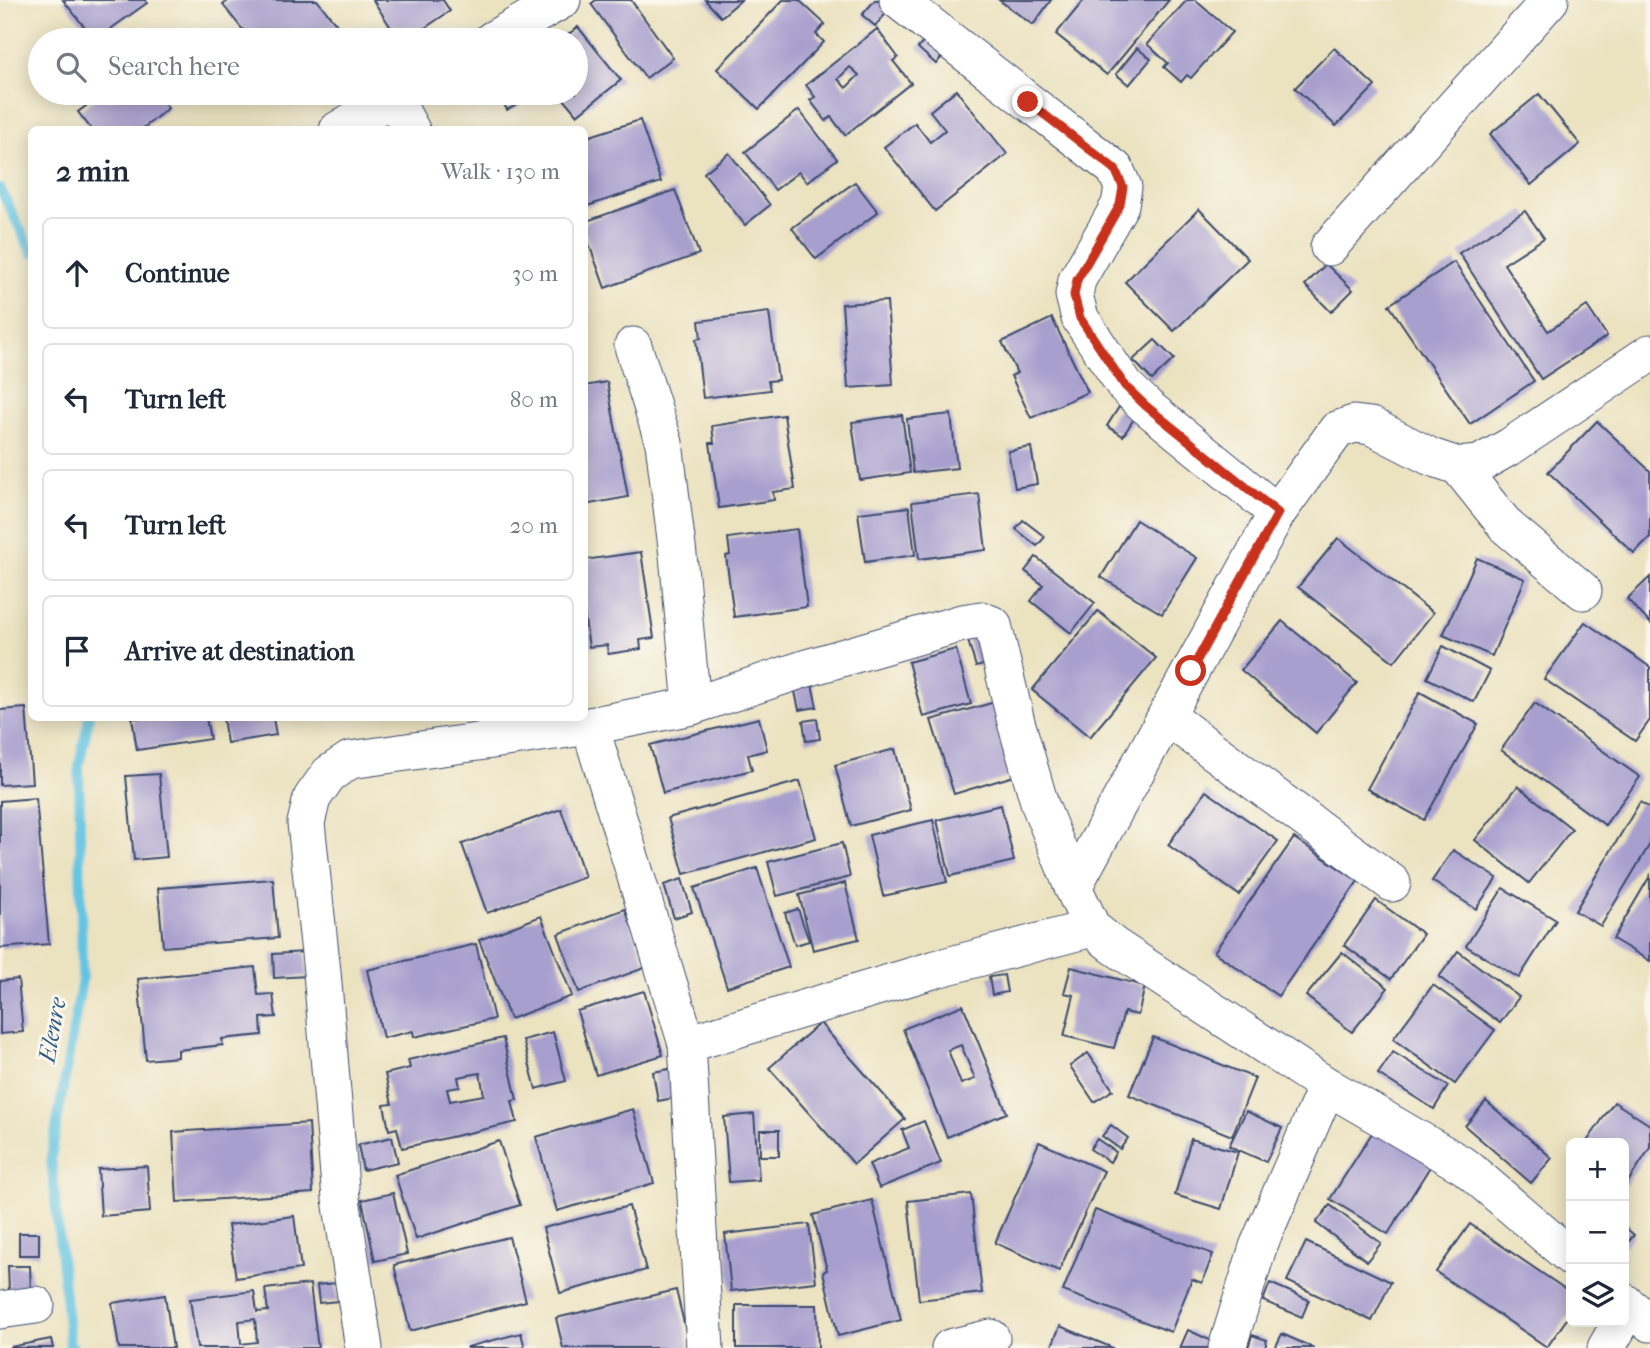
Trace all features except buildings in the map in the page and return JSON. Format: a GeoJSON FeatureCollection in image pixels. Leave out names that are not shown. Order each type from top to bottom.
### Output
{"type":"FeatureCollection","features":[{"type":"Feature","properties":{"kind":"street"},"geometry":{"type":"LineString","coordinates":[[513,28],[562,0]]}},
{"type":"Feature","properties":{"kind":"street"},"geometry":{"type":"LineString","coordinates":[[898,0],[1115,169],[1123,187],[1120,205],[1077,280],[1074,295],[1080,318],[1125,386],[1278,513]]}},
{"type":"Feature","properties":{"kind":"street"},"geometry":{"type":"LineString","coordinates":[[1329,247],[1550,0]]}},
{"type":"Feature","properties":{"kind":"street"},"geometry":{"type":"LineString","coordinates":[[345,126],[380,105]]}},
{"type":"Feature","properties":{"kind":"street"},"geometry":{"type":"LineString","coordinates":[[401,105],[409,126]]}},
{"type":"Feature","properties":{"kind":"street"},"geometry":{"type":"LineString","coordinates":[[633,346],[664,443],[692,706]]}},
{"type":"Feature","properties":{"kind":"street"},"geometry":{"type":"LineString","coordinates":[[1073,887],[1278,513],[1337,430],[1354,424],[1371,426],[1431,457],[1458,466],[1479,464],[1511,446],[1650,353]]}},
{"type":"Feature","properties":{"kind":"street"},"geometry":{"type":"LineString","coordinates":[[1458,466],[1507,527],[1583,591]]}},
{"type":"Feature","properties":{"kind":"street"},"geometry":{"type":"LineString","coordinates":[[365,1348],[341,1199],[322,972],[306,823],[312,798],[330,774],[351,760],[590,726],[692,706],[807,668],[962,623],[981,620],[993,625],[1016,722],[1040,805],[1092,928],[1125,953],[1327,1086],[1466,1167],[1566,1253]]}},
{"type":"Feature","properties":{"kind":"street"},"geometry":{"type":"LineString","coordinates":[[1166,716],[1392,883]]}},
{"type":"Feature","properties":{"kind":"street"},"geometry":{"type":"LineString","coordinates":[[590,726],[687,1044],[705,1348]]}},
{"type":"Feature","properties":{"kind":"street"},"geometry":{"type":"LineString","coordinates":[[687,1044],[936,969],[1092,928]]}},
{"type":"Feature","properties":{"kind":"street"},"geometry":{"type":"LineString","coordinates":[[1227,1348],[1258,1247],[1327,1086]]}},
{"type":"Feature","properties":{"kind":"street"},"geometry":{"type":"LineString","coordinates":[[0,1310],[36,1305]]}},
{"type":"Feature","properties":{"kind":"street"},"geometry":{"type":"LineString","coordinates":[[1606,1348],[1630,1314]]}},
{"type":"Feature","properties":{"kind":"street"},"geometry":{"type":"LineString","coordinates":[[950,1348],[991,1338]]}},
{"type":"Feature","properties":{"kind":"waterway","name":"Elenre"},"geometry":{"type":"LineString","coordinates":[[0,188],[28,245]]}},
{"type":"Feature","properties":{"kind":"waterway","name":"Elenre"},"geometry":{"type":"LineString","coordinates":[[74,1348],[70,1345],[51,1158],[82,979],[79,765],[88,721]]}},
{"type":"Feature","properties":{"kind":"route"},"geometry":{"type":"LineString","coordinates":[[1028,102],[1115,169],[1123,187],[1120,205],[1077,280],[1074,295],[1080,318],[1125,386],[1278,513],[1191,671]]}}]}
